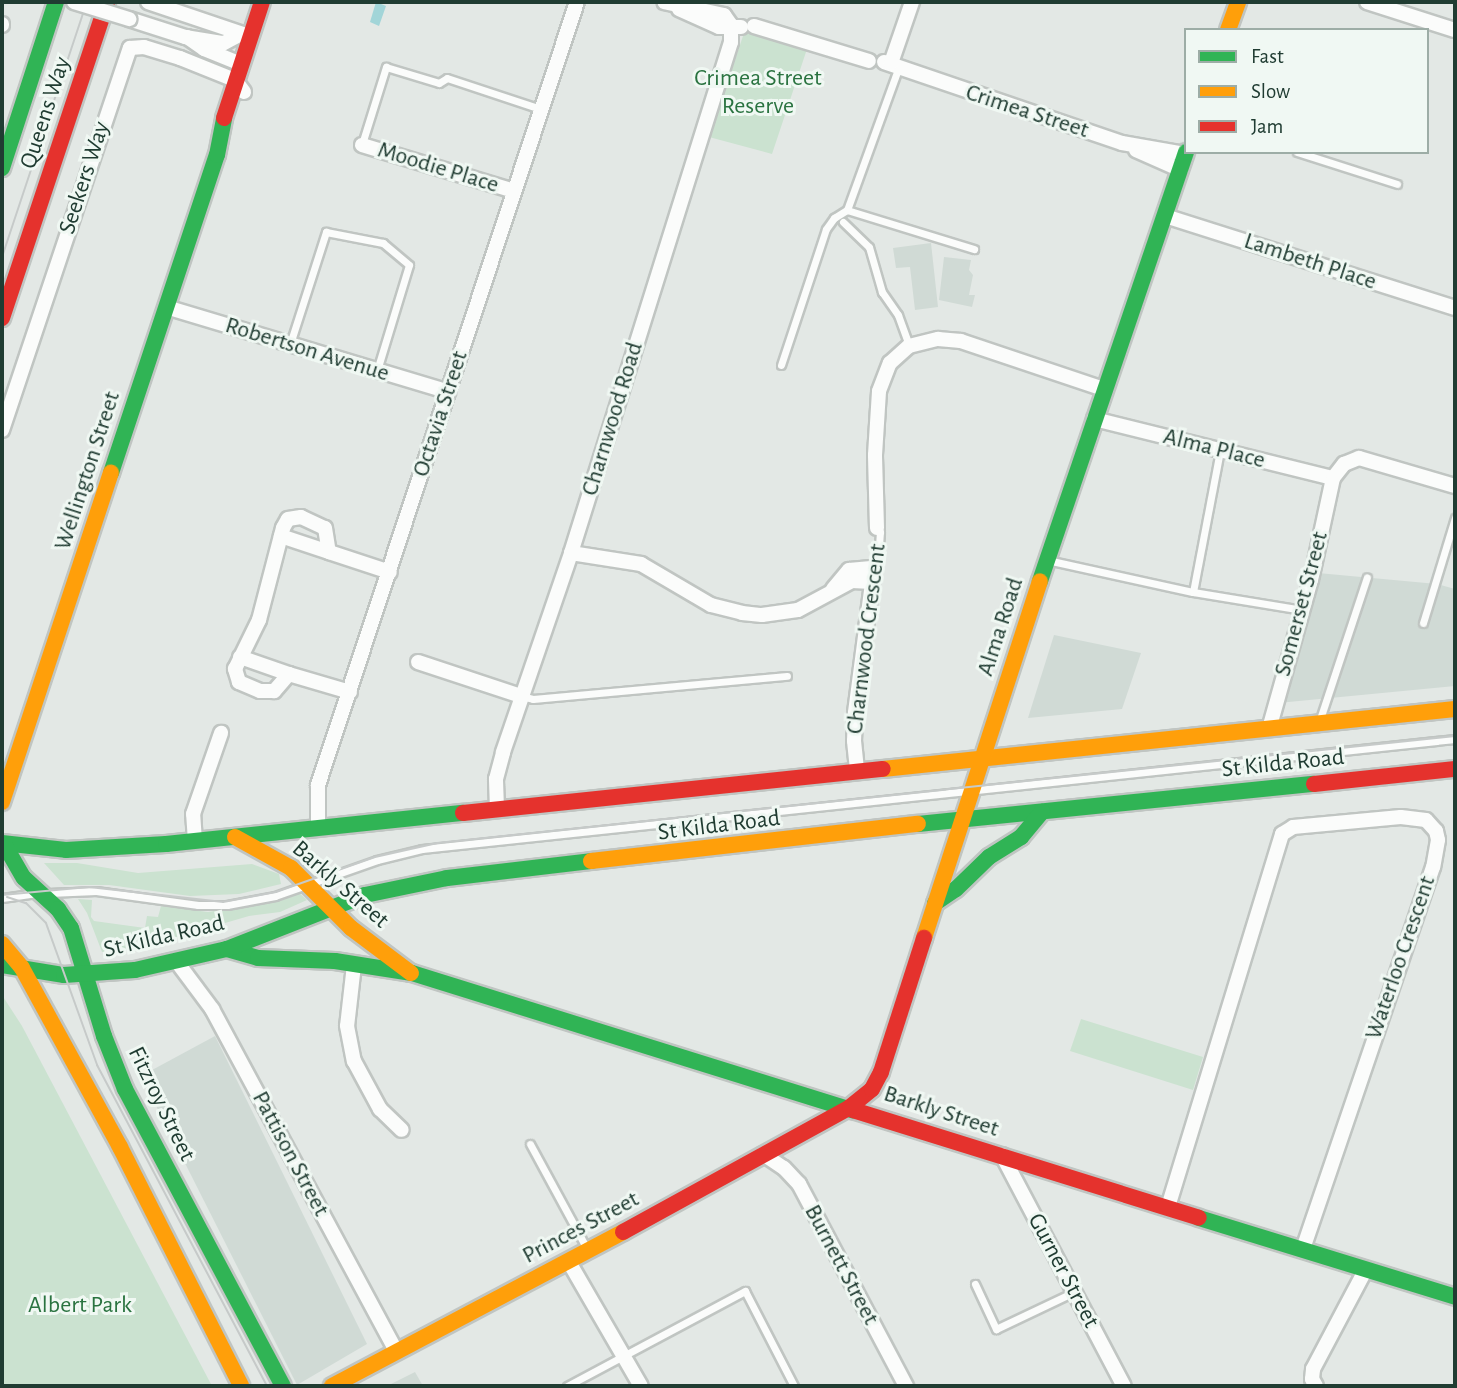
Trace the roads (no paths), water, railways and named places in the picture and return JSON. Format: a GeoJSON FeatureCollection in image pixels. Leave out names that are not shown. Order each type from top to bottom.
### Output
{"type":"FeatureCollection","features":[{"type":"Feature","properties":{"kind":"main road","name":"Queens Way"},"geometry":{"type":"LineString","coordinates":[[2,168],[56,2]]}},
{"type":"Feature","properties":{"kind":"main road","name":"Queens Way"},"geometry":{"type":"LineString","coordinates":[[2,318],[107,2]]}},
{"type":"Feature","properties":{"kind":"main road","name":"Wellington Street"},"geometry":{"type":"LineString","coordinates":[[2,802],[217,155],[229,141],[240,87],[246,35],[262,2]]}},
{"type":"Feature","properties":{"kind":"main road","name":"Wellington Street"},"geometry":{"type":"LineString","coordinates":[[240,87],[273,2]]}},
{"type":"Feature","properties":{"kind":"main road"},"geometry":{"type":"LineString","coordinates":[[1229,28],[1238,2]]}},
{"type":"Feature","properties":{"kind":"main road","name":"Alma Road"},"geometry":{"type":"LineString","coordinates":[[850,1107],[872,1089],[881,1072],[1047,560],[1184,159]]}},
{"type":"Feature","properties":{"kind":"main road","name":"St Kilda Road"},"geometry":{"type":"LineString","coordinates":[[3,842],[66,850],[195,841],[1455,709]]}},
{"type":"Feature","properties":{"kind":"main road","name":"St Kilda Road"},"geometry":{"type":"LineString","coordinates":[[2,965],[57,975],[88,976],[177,962],[227,949],[328,908],[402,886],[447,878],[1455,769]]}},
{"type":"Feature","properties":{"kind":"main road"},"geometry":{"type":"LineString","coordinates":[[935,902],[956,889],[989,857],[1021,837],[1042,812]]}},
{"type":"Feature","properties":{"kind":"main road","name":"Barkly Street"},"geometry":{"type":"LineString","coordinates":[[235,837],[291,868],[328,908],[366,941],[412,973]]}},
{"type":"Feature","properties":{"kind":"main road","name":"Fitzroy Street"},"geometry":{"type":"LineString","coordinates":[[3,842],[24,878],[67,921],[88,976],[104,1036],[125,1089],[283,1386]]}},
{"type":"Feature","properties":{"kind":"main road"},"geometry":{"type":"LineString","coordinates":[[2,944],[22,968],[120,1147],[241,1386]]}},
{"type":"Feature","properties":{"kind":"main road","name":"Barkly Street"},"geometry":{"type":"LineString","coordinates":[[227,949],[258,958],[354,965],[412,973],[1455,1297]]}},
{"type":"Feature","properties":{"kind":"main road","name":"Princes Street"},"geometry":{"type":"LineString","coordinates":[[332,1386],[569,1262],[850,1107]]}},
{"type":"Feature","properties":{"kind":"street"},"geometry":{"type":"LineString","coordinates":[[74,2],[186,37],[224,43],[246,35]]}},
{"type":"Feature","properties":{"kind":"street"},"geometry":{"type":"LineString","coordinates":[[148,2],[246,35]]}},
{"type":"Feature","properties":{"kind":"street","name":"Octavia Street"},"geometry":{"type":"LineString","coordinates":[[318,828],[318,785],[577,2]]}},
{"type":"Feature","properties":{"kind":"street","name":"Crimea Street"},"geometry":{"type":"LineString","coordinates":[[664,2],[722,14],[742,27],[869,61]]}},
{"type":"Feature","properties":{"kind":"street"},"geometry":{"type":"LineString","coordinates":[[891,66],[912,2]]}},
{"type":"Feature","properties":{"kind":"street"},"geometry":{"type":"LineString","coordinates":[[1367,2],[1455,30]]}},
{"type":"Feature","properties":{"kind":"street","name":"Charnwood Road"},"geometry":{"type":"LineString","coordinates":[[497,809],[496,779],[521,696],[571,553],[730,46],[742,27]]}},
{"type":"Feature","properties":{"kind":"street"},"geometry":{"type":"LineString","coordinates":[[186,37],[204,49],[241,64]]}},
{"type":"Feature","properties":{"kind":"street","name":"Seekers Way"},"geometry":{"type":"LineString","coordinates":[[2,430],[130,48],[144,47],[240,87]]}},
{"type":"Feature","properties":{"kind":"street","name":"Crimea Street"},"geometry":{"type":"LineString","coordinates":[[891,66],[1122,143],[1184,159]]}},
{"type":"Feature","properties":{"kind":"street","name":"Moodie Place"},"geometry":{"type":"LineString","coordinates":[[362,145],[514,191]]}},
{"type":"Feature","properties":{"kind":"street","name":"Lambeth Place"},"geometry":{"type":"LineString","coordinates":[[1165,216],[1455,308]]}},
{"type":"Feature","properties":{"kind":"street","name":"Robertson Avenue"},"geometry":{"type":"LineString","coordinates":[[166,307],[449,392]]}},
{"type":"Feature","properties":{"kind":"street"},"geometry":{"type":"LineString","coordinates":[[909,346],[938,339],[961,341],[1104,390]]}},
{"type":"Feature","properties":{"kind":"street","name":"Charnwood Crescent"},"geometry":{"type":"LineString","coordinates":[[877,528],[875,455],[878,391],[890,363],[909,346]]}},
{"type":"Feature","properties":{"kind":"street","name":"Alma Place"},"geometry":{"type":"LineString","coordinates":[[1094,419],[1334,478]]}},
{"type":"Feature","properties":{"kind":"street"},"geometry":{"type":"LineString","coordinates":[[1334,478],[1344,464],[1359,458],[1455,486]]}},
{"type":"Feature","properties":{"kind":"street","name":"Somerset Street"},"geometry":{"type":"LineString","coordinates":[[1269,729],[1303,610],[1334,478]]}},
{"type":"Feature","properties":{"kind":"street"},"geometry":{"type":"LineString","coordinates":[[289,674],[274,691],[254,690],[235,676],[240,657],[265,604],[281,536],[288,519],[301,517],[327,530],[329,552]]}},
{"type":"Feature","properties":{"kind":"street"},"geometry":{"type":"LineString","coordinates":[[281,536],[390,572]]}},
{"type":"Feature","properties":{"kind":"street"},"geometry":{"type":"LineString","coordinates":[[571,553],[641,564],[711,605],[742,613],[782,614],[806,608],[825,597],[849,570],[873,575]]}},
{"type":"Feature","properties":{"kind":"street","name":"Charnwood Crescent"},"geometry":{"type":"LineString","coordinates":[[857,771],[854,726],[873,575]]}},
{"type":"Feature","properties":{"kind":"street"},"geometry":{"type":"LineString","coordinates":[[240,657],[350,692]]}},
{"type":"Feature","properties":{"kind":"street"},"geometry":{"type":"LineString","coordinates":[[418,662],[521,696]]}},
{"type":"Feature","properties":{"kind":"street"},"geometry":{"type":"LineString","coordinates":[[195,841],[193,814],[221,733]]}},
{"type":"Feature","properties":{"kind":"street","name":"Waterloo Crescent"},"geometry":{"type":"LineString","coordinates":[[1168,1207],[1282,834],[1293,827],[1401,817],[1426,821],[1436,831],[1438,840],[1433,867],[1303,1249]]}},
{"type":"Feature","properties":{"kind":"street","name":"Pattison Street"},"geometry":{"type":"LineString","coordinates":[[177,962],[212,1009],[396,1351]]}},
{"type":"Feature","properties":{"kind":"street"},"geometry":{"type":"LineString","coordinates":[[354,965],[347,1017],[354,1061],[380,1109],[402,1130]]}},
{"type":"Feature","properties":{"kind":"street","name":"Burnett Street"},"geometry":{"type":"LineString","coordinates":[[764,1154],[792,1175],[804,1194],[906,1386]]}},
{"type":"Feature","properties":{"kind":"street","name":"Gurner Street"},"geometry":{"type":"LineString","coordinates":[[1002,1155],[1124,1386]]}},
{"type":"Feature","properties":{"kind":"street"},"geometry":{"type":"LineString","coordinates":[[569,1262],[641,1386]]}},
{"type":"Feature","properties":{"kind":"street"},"geometry":{"type":"LineString","coordinates":[[1316,1386],[1312,1379],[1313,1368],[1366,1269]]}},
{"type":"Feature","properties":{"kind":"lane","name":"Crimea Street"},"geometry":{"type":"LineString","coordinates":[[869,61],[891,66]]}},
{"type":"Feature","properties":{"kind":"lane"},"geometry":{"type":"LineString","coordinates":[[781,365],[826,229],[834,218],[847,210],[891,66]]}},
{"type":"Feature","properties":{"kind":"lane"},"geometry":{"type":"LineString","coordinates":[[362,145],[386,67],[439,83],[447,78],[541,109]]}},
{"type":"Feature","properties":{"kind":"lane"},"geometry":{"type":"LineString","coordinates":[[1303,154],[1397,184]]}},
{"type":"Feature","properties":{"kind":"lane"},"geometry":{"type":"LineString","coordinates":[[847,210],[974,249]]}},
{"type":"Feature","properties":{"kind":"lane"},"geometry":{"type":"LineString","coordinates":[[844,222],[869,247],[882,292],[898,315],[909,346]]}},
{"type":"Feature","properties":{"kind":"lane"},"geometry":{"type":"LineString","coordinates":[[290,344],[326,232],[383,243],[409,265],[377,370]]}},
{"type":"Feature","properties":{"kind":"lane"},"geometry":{"type":"LineString","coordinates":[[1193,592],[1220,451]]}},
{"type":"Feature","properties":{"kind":"lane"},"geometry":{"type":"LineString","coordinates":[[1423,623],[1455,518]]}},
{"type":"Feature","properties":{"kind":"lane","name":"Charnwood Crescent"},"geometry":{"type":"LineString","coordinates":[[873,575],[878,560],[880,532],[877,528]]}},
{"type":"Feature","properties":{"kind":"lane"},"geometry":{"type":"LineString","coordinates":[[1047,560],[1193,592],[1303,610]]}},
{"type":"Feature","properties":{"kind":"lane"},"geometry":{"type":"LineString","coordinates":[[1319,723],[1367,577]]}},
{"type":"Feature","properties":{"kind":"lane"},"geometry":{"type":"LineString","coordinates":[[521,696],[533,699],[787,676]]}},
{"type":"Feature","properties":{"kind":"lane"},"geometry":{"type":"LineString","coordinates":[[2,898],[96,891],[198,905],[227,905],[275,896],[377,860],[422,849],[1455,739]]}},
{"type":"Feature","properties":{"kind":"lane"},"geometry":{"type":"LineString","coordinates":[[530,1144],[588,1251]]}},
{"type":"Feature","properties":{"kind":"lane"},"geometry":{"type":"LineString","coordinates":[[975,1284],[996,1329],[1074,1292]]}},
{"type":"Feature","properties":{"kind":"lane"},"geometry":{"type":"LineString","coordinates":[[567,1386],[746,1291],[794,1386]]}},
{"type":"Feature","properties":{"kind":"water"},"geometry":{"type":"Polygon","coordinates":[[[376,2],[386,6],[379,26],[370,22],[376,2]]]}},
{"type":"Feature","properties":{"kind":"tram line"},"geometry":{"type":"LineString","coordinates":[[2,257],[87,2]]}},
{"type":"Feature","properties":{"kind":"tram line"},"geometry":{"type":"LineString","coordinates":[[2,895],[89,887],[223,902],[276,892],[375,857],[437,843],[1455,736]]}},
{"type":"Feature","properties":{"kind":"tram line"},"geometry":{"type":"LineString","coordinates":[[7,897],[26,903],[46,923],[97,1065],[267,1386]]}},
{"type":"Feature","properties":{"kind":"park label","name":"Crimea Street Reserve"},"geometry":{"type":"Point","coordinates":[758,93]}},
{"type":"Feature","properties":{"kind":"park label","name":"Albert Park"},"geometry":{"type":"Point","coordinates":[80,1306]}}]}
